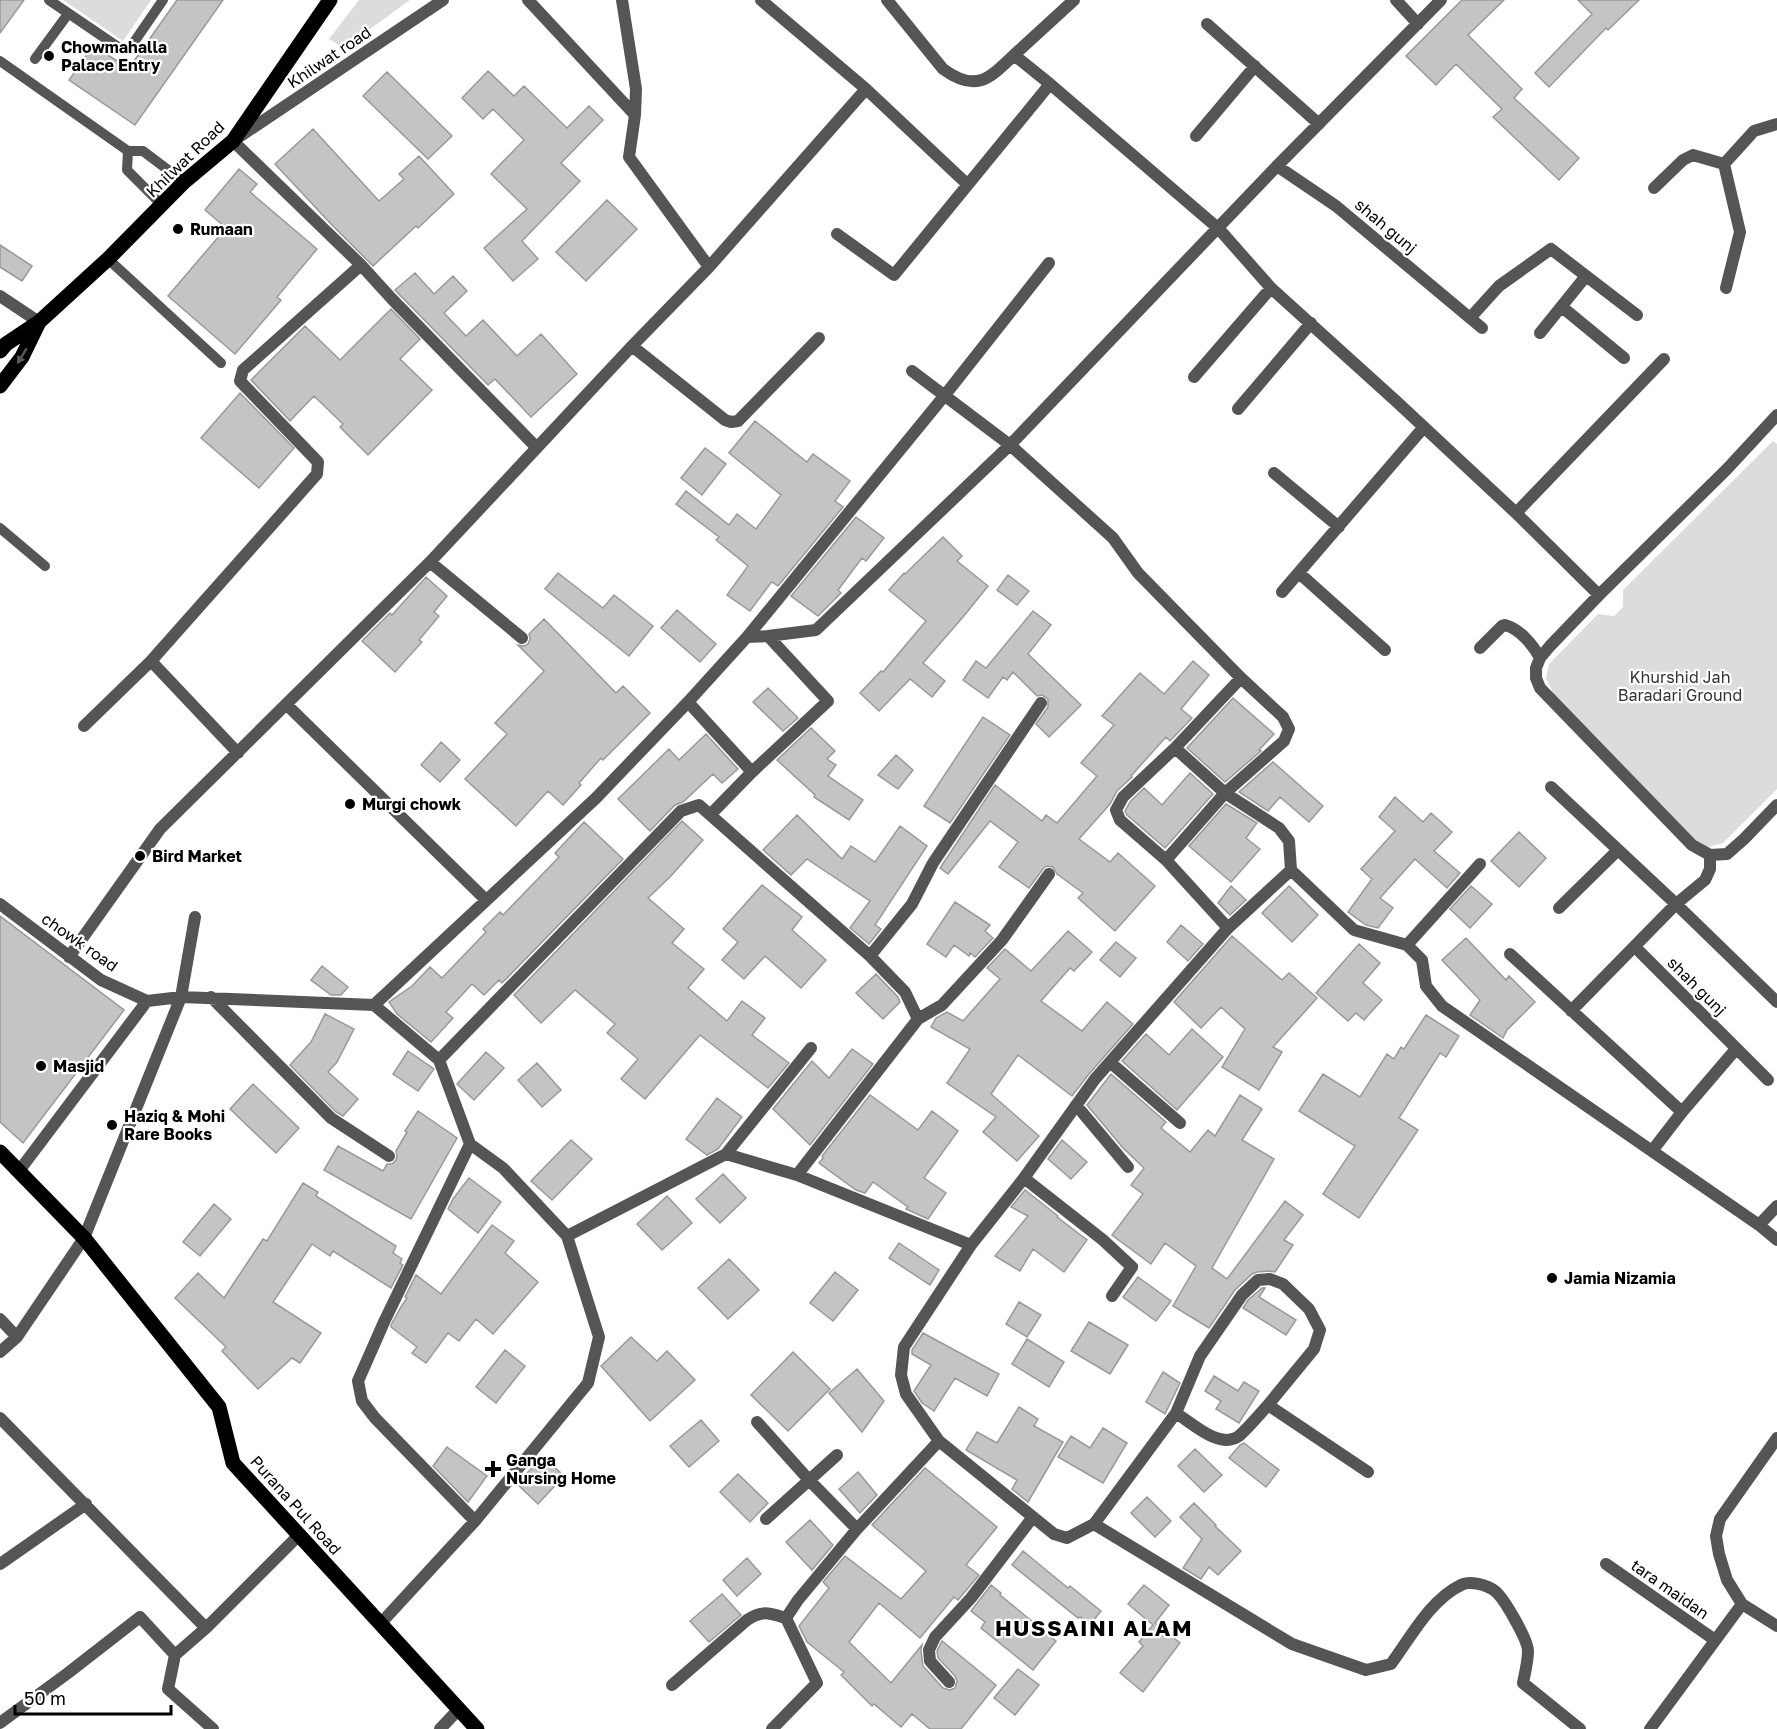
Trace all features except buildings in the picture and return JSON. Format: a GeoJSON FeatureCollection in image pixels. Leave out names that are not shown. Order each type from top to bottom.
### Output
{"type":"FeatureCollection","features":[{"type":"Feature","properties":{"kind":"main road","name":"Khilwat Road"},"geometry":{"type":"LineString","coordinates":[[0,351],[6,344],[39,322],[108,259],[184,182],[233,141],[330,0]]}},
{"type":"Feature","properties":{"kind":"main road","name":"Khilwat Road"},"geometry":{"type":"LineString","coordinates":[[0,386],[22,357],[39,322]]}},
{"type":"Feature","properties":{"kind":"main road","name":"Purana Pul Road"},"geometry":{"type":"LineString","coordinates":[[0,1152],[84,1238],[219,1407],[233,1463],[477,1729]]}},
{"type":"Feature","properties":{"kind":"street","name":"Khilwat road"},"geometry":{"type":"LineString","coordinates":[[233,141],[443,0]]}},
{"type":"Feature","properties":{"kind":"street"},"geometry":{"type":"LineString","coordinates":[[528,0],[635,115]]}},
{"type":"Feature","properties":{"kind":"street"},"geometry":{"type":"LineString","coordinates":[[622,0],[636,89],[629,157],[709,267]]}},
{"type":"Feature","properties":{"kind":"street"},"geometry":{"type":"LineString","coordinates":[[761,0],[866,89],[967,184]]}},
{"type":"Feature","properties":{"kind":"street"},"geometry":{"type":"LineString","coordinates":[[887,0],[943,69],[964,81],[982,81],[999,69],[1074,0]]}},
{"type":"Feature","properties":{"kind":"street"},"geometry":{"type":"LineString","coordinates":[[1396,0],[1418,24]]}},
{"type":"Feature","properties":{"kind":"street"},"geometry":{"type":"LineString","coordinates":[[747,637],[816,630],[1010,445],[1277,166],[1441,0]]}},
{"type":"Feature","properties":{"kind":"street"},"geometry":{"type":"LineString","coordinates":[[1207,24],[1318,124]]}},
{"type":"Feature","properties":{"kind":"street"},"geometry":{"type":"LineString","coordinates":[[1014,54],[1219,229],[1271,288],[1516,513],[1599,595]]}},
{"type":"Feature","properties":{"kind":"street"},"geometry":{"type":"LineString","coordinates":[[1196,136],[1255,66]]}},
{"type":"Feature","properties":{"kind":"street"},"geometry":{"type":"LineString","coordinates":[[837,234],[894,275],[1050,84]]}},
{"type":"Feature","properties":{"kind":"street"},"geometry":{"type":"LineString","coordinates":[[69,957],[160,829],[430,562],[709,267],[866,89]]}},
{"type":"Feature","properties":{"kind":"street"},"geometry":{"type":"LineString","coordinates":[[1724,164],[1754,131],[1777,124]]}},
{"type":"Feature","properties":{"kind":"street"},"geometry":{"type":"LineString","coordinates":[[233,141],[361,266],[537,448]]}},
{"type":"Feature","properties":{"kind":"street"},"geometry":{"type":"LineString","coordinates":[[1654,188],[1683,160],[1693,155],[1724,164]]}},
{"type":"Feature","properties":{"kind":"street"},"geometry":{"type":"LineString","coordinates":[[1724,164],[1740,232],[1726,288]]}},
{"type":"Feature","properties":{"kind":"street","name":"shah gunj"},"geometry":{"type":"LineString","coordinates":[[1277,166],[1336,206],[1482,328]]}},
{"type":"Feature","properties":{"kind":"street"},"geometry":{"type":"LineString","coordinates":[[1470,318],[1499,285],[1551,249],[1637,315]]}},
{"type":"Feature","properties":{"kind":"street"},"geometry":{"type":"LineString","coordinates":[[374,1005],[596,798],[688,702],[747,637],[945,395],[1049,263]]}},
{"type":"Feature","properties":{"kind":"street"},"geometry":{"type":"LineString","coordinates":[[84,726],[151,661],[317,474],[318,462],[240,381],[240,375],[361,266]]}},
{"type":"Feature","properties":{"kind":"street"},"geometry":{"type":"LineString","coordinates":[[1540,333],[1586,276]]}},
{"type":"Feature","properties":{"kind":"street"},"geometry":{"type":"LineString","coordinates":[[1194,377],[1271,288]]}},
{"type":"Feature","properties":{"kind":"street"},"geometry":{"type":"LineString","coordinates":[[0,296],[39,322]]}},
{"type":"Feature","properties":{"kind":"street"},"geometry":{"type":"LineString","coordinates":[[1562,307],[1624,358]]}},
{"type":"Feature","properties":{"kind":"street"},"geometry":{"type":"LineString","coordinates":[[1238,409],[1311,323]]}},
{"type":"Feature","properties":{"kind":"street"},"geometry":{"type":"LineString","coordinates":[[632,346],[725,420],[731,422],[738,421],[819,338]]}},
{"type":"Feature","properties":{"kind":"street"},"geometry":{"type":"LineString","coordinates":[[1516,513],[1664,359]]}},
{"type":"Feature","properties":{"kind":"street"},"geometry":{"type":"LineString","coordinates":[[912,371],[1010,445],[1113,538],[1138,573],[1241,678],[1283,717],[1289,729],[1284,741],[1225,793],[1166,860]]}},
{"type":"Feature","properties":{"kind":"street"},"geometry":{"type":"LineString","coordinates":[[1777,415],[1727,469],[1599,595],[1540,658],[1536,668],[1536,678],[1540,688],[1692,845],[1710,855],[1727,854],[1777,805]]}},
{"type":"Feature","properties":{"kind":"street"},"geometry":{"type":"LineString","coordinates":[[1282,592],[1424,427]]}},
{"type":"Feature","properties":{"kind":"street"},"geometry":{"type":"LineString","coordinates":[[1274,473],[1339,527]]}},
{"type":"Feature","properties":{"kind":"street"},"geometry":{"type":"LineString","coordinates":[[430,562],[522,638]]}},
{"type":"Feature","properties":{"kind":"street"},"geometry":{"type":"LineString","coordinates":[[1299,573],[1385,650]]}},
{"type":"Feature","properties":{"kind":"street"},"geometry":{"type":"LineString","coordinates":[[1480,648],[1505,625],[1515,629],[1534,648],[1540,658]]}},
{"type":"Feature","properties":{"kind":"street"},"geometry":{"type":"LineString","coordinates":[[711,814],[828,701],[768,636]]}},
{"type":"Feature","properties":{"kind":"street"},"geometry":{"type":"LineString","coordinates":[[151,661],[238,753]]}},
{"type":"Feature","properties":{"kind":"street"},"geometry":{"type":"LineString","coordinates":[[1228,928],[1166,860],[1120,820],[1116,810],[1123,797],[1175,748],[1241,678]]}},
{"type":"Feature","properties":{"kind":"street"},"geometry":{"type":"LineString","coordinates":[[688,702],[752,772]]}},
{"type":"Feature","properties":{"kind":"street"},"geometry":{"type":"LineString","coordinates":[[870,956],[912,904],[933,863],[1041,703]]}},
{"type":"Feature","properties":{"kind":"street"},"geometry":{"type":"LineString","coordinates":[[287,705],[486,900]]}},
{"type":"Feature","properties":{"kind":"street"},"geometry":{"type":"LineString","coordinates":[[1175,748],[1225,793],[1279,828],[1289,841],[1291,870],[1354,930],[1407,945],[1422,960],[1426,986],[1442,1006],[1760,1225],[1777,1240]]}},
{"type":"Feature","properties":{"kind":"street"},"geometry":{"type":"LineString","coordinates":[[1551,787],[1777,1000]]}},
{"type":"Feature","properties":{"kind":"street"},"geometry":{"type":"LineString","coordinates":[[439,1060],[681,811],[699,805],[870,956],[905,992],[918,1019]]}},
{"type":"Feature","properties":{"kind":"street"},"geometry":{"type":"LineString","coordinates":[[1559,908],[1618,850]]}},
{"type":"Feature","properties":{"kind":"street"},"geometry":{"type":"LineString","coordinates":[[1571,1011],[1676,904],[1705,880],[1710,869],[1710,855]]}},
{"type":"Feature","properties":{"kind":"street"},"geometry":{"type":"LineString","coordinates":[[1407,945],[1480,864]]}},
{"type":"Feature","properties":{"kind":"street"},"geometry":{"type":"LineString","coordinates":[[1176,1413],[1216,1439],[1226,1440],[1237,1437],[1268,1405],[1314,1349],[1320,1330],[1310,1309],[1283,1284],[1270,1279],[1258,1280],[1242,1295],[1200,1356],[1176,1413],[1094,1524],[1067,1538],[1054,1534],[939,1441],[906,1394],[901,1375],[904,1347],[971,1245],[1024,1178],[1095,1079],[1228,928],[1291,870]]}},
{"type":"Feature","properties":{"kind":"street"},"geometry":{"type":"LineString","coordinates":[[797,1175],[918,1019],[942,1005],[1002,940],[1049,874]]}},
{"type":"Feature","properties":{"kind":"street","name":"chowk road"},"geometry":{"type":"LineString","coordinates":[[0,903],[101,980],[147,1001]]}},
{"type":"Feature","properties":{"kind":"street"},"geometry":{"type":"LineString","coordinates":[[0,1353],[17,1337],[84,1238],[181,996],[195,917]]}},
{"type":"Feature","properties":{"kind":"street","name":"shah gunj"},"geometry":{"type":"LineString","coordinates":[[1635,946],[1768,1080]]}},
{"type":"Feature","properties":{"kind":"street"},"geometry":{"type":"LineString","coordinates":[[1510,954],[1682,1112]]}},
{"type":"Feature","properties":{"kind":"street"},"geometry":{"type":"LineString","coordinates":[[19,1171],[147,1001],[181,996],[374,1005],[439,1060],[470,1144],[503,1168],[567,1236],[599,1337],[588,1383],[475,1521],[381,1623]]}},
{"type":"Feature","properties":{"kind":"street"},"geometry":{"type":"LineString","coordinates":[[212,997],[331,1118],[389,1156]]}},
{"type":"Feature","properties":{"kind":"street"},"geometry":{"type":"LineString","coordinates":[[567,1236],[726,1154],[811,1048]]}},
{"type":"Feature","properties":{"kind":"street"},"geometry":{"type":"LineString","coordinates":[[1652,1151],[1736,1049]]}},
{"type":"Feature","properties":{"kind":"street"},"geometry":{"type":"LineString","coordinates":[[1111,1063],[1180,1123]]}},
{"type":"Feature","properties":{"kind":"street"},"geometry":{"type":"LineString","coordinates":[[1076,1105],[1128,1167]]}},
{"type":"Feature","properties":{"kind":"street"},"geometry":{"type":"LineString","coordinates":[[470,1144],[358,1381],[362,1401],[375,1418],[475,1521]]}},
{"type":"Feature","properties":{"kind":"street"},"geometry":{"type":"LineString","coordinates":[[726,1154],[797,1175],[971,1245]]}},
{"type":"Feature","properties":{"kind":"street"},"geometry":{"type":"LineString","coordinates":[[1024,1178],[1103,1240],[1132,1267],[1112,1296]]}},
{"type":"Feature","properties":{"kind":"street"},"geometry":{"type":"LineString","coordinates":[[1760,1225],[1777,1206]]}},
{"type":"Feature","properties":{"kind":"street"},"geometry":{"type":"LineString","coordinates":[[0,1319],[17,1337]]}},
{"type":"Feature","properties":{"kind":"street"},"geometry":{"type":"LineString","coordinates":[[1268,1405],[1368,1472]]}},
{"type":"Feature","properties":{"kind":"street"},"geometry":{"type":"LineString","coordinates":[[0,1418],[207,1628]]}},
{"type":"Feature","properties":{"kind":"street"},"geometry":{"type":"LineString","coordinates":[[757,1422],[857,1529]]}},
{"type":"Feature","properties":{"kind":"street"},"geometry":{"type":"LineString","coordinates":[[1777,1438],[1720,1519],[1716,1536],[1727,1580],[1742,1604],[1777,1626]]}},
{"type":"Feature","properties":{"kind":"street"},"geometry":{"type":"LineString","coordinates":[[786,1618],[798,1600],[857,1529],[939,1441]]}},
{"type":"Feature","properties":{"kind":"street"},"geometry":{"type":"LineString","coordinates":[[766,1519],[837,1455]]}},
{"type":"Feature","properties":{"kind":"street"},"geometry":{"type":"LineString","coordinates":[[0,1564],[86,1504]]}},
{"type":"Feature","properties":{"kind":"street"},"geometry":{"type":"LineString","coordinates":[[949,1682],[930,1661],[929,1650],[935,1636],[971,1598],[1033,1517]]}},
{"type":"Feature","properties":{"kind":"street"},"geometry":{"type":"LineString","coordinates":[[1094,1524],[1292,1644],[1366,1670],[1391,1664],[1431,1608],[1449,1592],[1463,1583],[1478,1583],[1497,1592],[1523,1633],[1528,1650],[1523,1683],[1580,1729]]}},
{"type":"Feature","properties":{"kind":"street"},"geometry":{"type":"LineString","coordinates":[[213,1729],[168,1689],[175,1655],[207,1628],[298,1536]]}},
{"type":"Feature","properties":{"kind":"street","name":"tara maidan"},"geometry":{"type":"LineString","coordinates":[[1606,1564],[1715,1640]]}},
{"type":"Feature","properties":{"kind":"street"},"geometry":{"type":"LineString","coordinates":[[1650,1729],[1742,1604]]}},
{"type":"Feature","properties":{"kind":"street"},"geometry":{"type":"LineString","coordinates":[[672,1685],[756,1614],[768,1612],[786,1618],[817,1683],[772,1729]]}},
{"type":"Feature","properties":{"kind":"street"},"geometry":{"type":"LineString","coordinates":[[0,1724],[140,1617],[175,1655]]}},
{"type":"Feature","properties":{"kind":"street"},"geometry":{"type":"LineString","coordinates":[[440,1729],[459,1709]]}},
{"type":"Feature","properties":{"kind":"lane"},"geometry":{"type":"LineString","coordinates":[[49,0],[125,50],[130,48],[163,0]]}},
{"type":"Feature","properties":{"kind":"lane"},"geometry":{"type":"LineString","coordinates":[[34,59],[68,14]]}},
{"type":"Feature","properties":{"kind":"lane"},"geometry":{"type":"LineString","coordinates":[[0,61],[129,151],[143,151],[184,182]]}},
{"type":"Feature","properties":{"kind":"lane"},"geometry":{"type":"LineString","coordinates":[[129,151],[127,170],[162,205]]}},
{"type":"Feature","properties":{"kind":"lane"},"geometry":{"type":"LineString","coordinates":[[108,259],[221,363]]}},
{"type":"Feature","properties":{"kind":"lane"},"geometry":{"type":"LineString","coordinates":[[0,528],[45,566]]}},
{"type":"Feature","properties":{"kind":"green space"},"geometry":{"type":"Polygon","coordinates":[[[63,0],[151,0],[123,41],[63,0]]]}},
{"type":"Feature","properties":{"kind":"green space"},"geometry":{"type":"Polygon","coordinates":[[[359,0],[410,0],[344,48],[329,39],[359,0]]]}},
{"type":"Feature","properties":{"kind":"green space","name":"Khurshid Jah Baradari Ground"},"geometry":{"type":"Polygon","coordinates":[[[1773,441],[1777,444],[1777,789],[1723,843],[1705,848],[1554,695],[1546,678],[1549,664],[1598,614],[1614,616],[1623,607],[1623,590],[1773,441]]]}},
{"type":"Feature","properties":{"kind":"place","name":"Chowmahalla Palace Entry"},"geometry":{"type":"Point","coordinates":[49,56]}},
{"type":"Feature","properties":{"kind":"place","name":"Rumaan"},"geometry":{"type":"Point","coordinates":[178,229]}},
{"type":"Feature","properties":{"kind":"place","name":"Murgi chowk"},"geometry":{"type":"Point","coordinates":[350,804]}},
{"type":"Feature","properties":{"kind":"place","name":"Bird Market"},"geometry":{"type":"Point","coordinates":[140,856]}},
{"type":"Feature","properties":{"kind":"place","name":"Masjid"},"geometry":{"type":"Point","coordinates":[41,1066]}},
{"type":"Feature","properties":{"kind":"place","name":"Haziq & Mohi Rare Books"},"geometry":{"type":"Point","coordinates":[112,1125]}},
{"type":"Feature","properties":{"kind":"place","name":"Jamia Nizamia"},"geometry":{"type":"Point","coordinates":[1552,1278]}},
{"type":"Feature","properties":{"kind":"place","name":"Ganga Nursing Home"},"geometry":{"type":"Point","coordinates":[493,1469]}},
{"type":"Feature","properties":{"kind":"district","name":"HUSSAINI ALAM"},"geometry":{"type":"Point","coordinates":[1094,1627]}}]}
